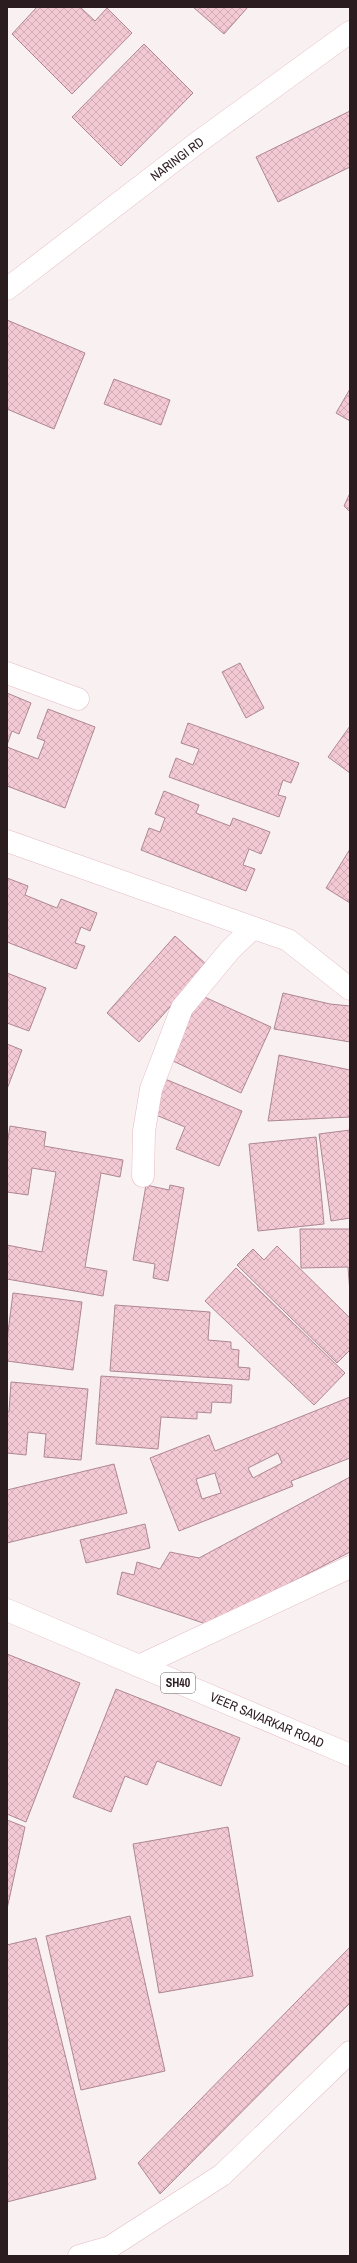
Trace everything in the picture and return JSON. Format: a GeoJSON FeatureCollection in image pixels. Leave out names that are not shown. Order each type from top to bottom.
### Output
{"type":"FeatureCollection","features":[{"type":"Feature","properties":{"kind":"street","name":"NARINGI RD"},"geometry":{"type":"LineString","coordinates":[[7,289],[198,143],[350,32]]}},
{"type":"Feature","properties":{"kind":"street"},"geometry":{"type":"LineString","coordinates":[[7,673],[78,699]]}},
{"type":"Feature","properties":{"kind":"street"},"geometry":{"type":"LineString","coordinates":[[7,841],[288,940],[350,989]]}},
{"type":"Feature","properties":{"kind":"street"},"geometry":{"type":"LineString","coordinates":[[144,1176],[144,1131],[151,1089],[182,1008],[230,950],[253,928]]}},
{"type":"Feature","properties":{"kind":"street"},"geometry":{"type":"LineString","coordinates":[[139,1666],[350,1567]]}},
{"type":"Feature","properties":{"kind":"street","name":"VEER SAVARKAR ROAD"},"geometry":{"type":"LineString","coordinates":[[7,1610],[350,1755]]}},
{"type":"Feature","properties":{"kind":"street"},"geometry":{"type":"LineString","coordinates":[[80,2256],[110,2247],[222,2175],[350,2052]]}},
{"type":"Feature","properties":{"kind":"building"},"geometry":{"type":"Polygon","coordinates":[[[37,7],[80,7],[95,21],[107,8],[132,33],[72,94],[12,34],[37,7]]]}},
{"type":"Feature","properties":{"kind":"building"},"geometry":{"type":"Polygon","coordinates":[[[193,7],[248,7],[224,34],[193,7]]]}},
{"type":"Feature","properties":{"kind":"building"},"geometry":{"type":"Polygon","coordinates":[[[144,44],[193,93],[121,166],[72,117],[144,44]]]}},
{"type":"Feature","properties":{"kind":"building"},"geometry":{"type":"Polygon","coordinates":[[[350,111],[350,167],[278,202],[256,157],[350,111]]]}},
{"type":"Feature","properties":{"kind":"building"},"geometry":{"type":"Polygon","coordinates":[[[7,320],[85,353],[54,429],[7,409],[7,320]]]}},
{"type":"Feature","properties":{"kind":"building"},"geometry":{"type":"Polygon","coordinates":[[[114,379],[170,400],[161,425],[104,404],[114,379]]]}},
{"type":"Feature","properties":{"kind":"building"},"geometry":{"type":"Polygon","coordinates":[[[350,389],[350,421],[336,413],[350,389]]]}},
{"type":"Feature","properties":{"kind":"building"},"geometry":{"type":"Polygon","coordinates":[[[350,493],[350,512],[344,506],[350,493]]]}},
{"type":"Feature","properties":{"kind":"building"},"geometry":{"type":"Polygon","coordinates":[[[240,663],[264,708],[246,718],[222,672],[240,663]]]}},
{"type":"Feature","properties":{"kind":"building"},"geometry":{"type":"Polygon","coordinates":[[[7,693],[31,703],[19,734],[12,731],[7,745],[7,693]]]}},
{"type":"Feature","properties":{"kind":"building"},"geometry":{"type":"Polygon","coordinates":[[[48,709],[95,727],[65,808],[7,786],[7,747],[38,759],[45,741],[37,738],[48,709]]]}},
{"type":"Feature","properties":{"kind":"building"},"geometry":{"type":"Polygon","coordinates":[[[188,723],[299,763],[291,783],[283,780],[278,795],[286,797],[279,817],[169,777],[176,758],[193,765],[199,749],[181,743],[188,723]]]}},
{"type":"Feature","properties":{"kind":"building"},"geometry":{"type":"Polygon","coordinates":[[[350,726],[350,773],[328,757],[350,726]]]}},
{"type":"Feature","properties":{"kind":"building"},"geometry":{"type":"Polygon","coordinates":[[[164,791],[199,805],[196,813],[230,826],[233,818],[270,832],[261,854],[249,849],[243,865],[255,869],[246,891],[141,850],[149,828],[160,832],[165,818],[155,814],[164,791]]]}},
{"type":"Feature","properties":{"kind":"building"},"geometry":{"type":"Polygon","coordinates":[[[350,849],[350,903],[326,888],[350,849]]]}},
{"type":"Feature","properties":{"kind":"building"},"geometry":{"type":"Polygon","coordinates":[[[7,878],[28,886],[25,895],[57,908],[61,899],[97,913],[90,931],[81,927],[75,943],[85,946],[76,969],[7,942],[7,878]]]}},
{"type":"Feature","properties":{"kind":"building"},"geometry":{"type":"Polygon","coordinates":[[[175,936],[207,965],[139,1042],[107,1013],[175,936]]]}},
{"type":"Feature","properties":{"kind":"building"},"geometry":{"type":"Polygon","coordinates":[[[7,973],[46,988],[29,1031],[7,1023],[7,973]]]}},
{"type":"Feature","properties":{"kind":"building"},"geometry":{"type":"Polygon","coordinates":[[[283,993],[330,1004],[350,1006],[350,1042],[274,1029],[283,993]]]}},
{"type":"Feature","properties":{"kind":"building"},"geometry":{"type":"Polygon","coordinates":[[[200,995],[271,1027],[241,1093],[171,1060],[200,995]]]}},
{"type":"Feature","properties":{"kind":"building"},"geometry":{"type":"Polygon","coordinates":[[[7,1044],[22,1050],[7,1089],[7,1044]]]}},
{"type":"Feature","properties":{"kind":"building"},"geometry":{"type":"Polygon","coordinates":[[[279,1055],[350,1070],[350,1117],[268,1121],[279,1055]]]}},
{"type":"Feature","properties":{"kind":"building"},"geometry":{"type":"Polygon","coordinates":[[[165,1079],[242,1111],[219,1166],[176,1149],[185,1127],[151,1113],[165,1079]]]}},
{"type":"Feature","properties":{"kind":"building"},"geometry":{"type":"Polygon","coordinates":[[[10,1126],[46,1132],[44,1146],[123,1160],[120,1177],[101,1173],[85,1267],[107,1271],[103,1296],[7,1279],[7,1245],[42,1252],[56,1172],[32,1168],[28,1195],[7,1192],[7,1146],[10,1126]]]}},
{"type":"Feature","properties":{"kind":"building"},"geometry":{"type":"Polygon","coordinates":[[[350,1130],[350,1218],[331,1221],[319,1134],[350,1130]]]}},
{"type":"Feature","properties":{"kind":"building"},"geometry":{"type":"Polygon","coordinates":[[[316,1137],[324,1224],[258,1231],[249,1144],[316,1137]]]}},
{"type":"Feature","properties":{"kind":"building"},"geometry":{"type":"Polygon","coordinates":[[[146,1185],[169,1190],[170,1185],[184,1188],[168,1281],[153,1278],[155,1264],[133,1260],[146,1185]]]}},
{"type":"Feature","properties":{"kind":"building"},"geometry":{"type":"Polygon","coordinates":[[[300,1229],[350,1229],[350,1293],[348,1267],[301,1268],[300,1229]]]}},
{"type":"Feature","properties":{"kind":"building"},"geometry":{"type":"Polygon","coordinates":[[[277,1246],[350,1318],[350,1350],[337,1363],[237,1265],[253,1249],[264,1260],[277,1246]]]}},
{"type":"Feature","properties":{"kind":"building"},"geometry":{"type":"Polygon","coordinates":[[[236,1268],[345,1373],[314,1405],[205,1301],[236,1268]]]}},
{"type":"Feature","properties":{"kind":"building"},"geometry":{"type":"Polygon","coordinates":[[[13,1293],[82,1302],[73,1370],[7,1361],[7,1340],[13,1293]]]}},
{"type":"Feature","properties":{"kind":"building"},"geometry":{"type":"Polygon","coordinates":[[[115,1305],[210,1312],[208,1340],[231,1342],[231,1349],[239,1350],[238,1367],[250,1368],[249,1380],[110,1371],[115,1305]]]}},
{"type":"Feature","properties":{"kind":"building"},"geometry":{"type":"Polygon","coordinates":[[[101,1376],[232,1385],[231,1403],[212,1402],[211,1413],[197,1412],[197,1419],[161,1417],[158,1449],[96,1444],[101,1376]]]}},
{"type":"Feature","properties":{"kind":"building"},"geometry":{"type":"Polygon","coordinates":[[[11,1382],[88,1389],[81,1460],[44,1457],[46,1434],[28,1432],[26,1455],[7,1453],[7,1412],[9,1412],[11,1382]]]}},
{"type":"Feature","properties":{"kind":"building"},"geometry":{"type":"Polygon","coordinates":[[[350,1397],[350,1458],[291,1481],[293,1486],[179,1531],[150,1458],[209,1435],[215,1451],[350,1397]],[[278,1453],[248,1468],[253,1478],[282,1463],[278,1453]],[[215,1473],[196,1479],[202,1499],[221,1493],[215,1473]]]}},
{"type":"Feature","properties":{"kind":"building"},"geometry":{"type":"Polygon","coordinates":[[[114,1464],[127,1513],[7,1543],[7,1490],[114,1464]]]}},
{"type":"Feature","properties":{"kind":"building"},"geometry":{"type":"Polygon","coordinates":[[[350,1477],[350,1552],[209,1625],[117,1594],[122,1572],[134,1575],[137,1562],[160,1569],[170,1552],[199,1558],[350,1477]]]}},
{"type":"Feature","properties":{"kind":"building"},"geometry":{"type":"Polygon","coordinates":[[[145,1524],[150,1548],[86,1563],[80,1540],[145,1524]]]}},
{"type":"Feature","properties":{"kind":"building"},"geometry":{"type":"Polygon","coordinates":[[[7,1654],[80,1683],[26,1822],[7,1814],[7,1654]]]}},
{"type":"Feature","properties":{"kind":"building"},"geometry":{"type":"Polygon","coordinates":[[[116,1689],[240,1738],[221,1786],[157,1761],[147,1785],[125,1776],[111,1812],[73,1797],[116,1689]]]}},
{"type":"Feature","properties":{"kind":"building"},"geometry":{"type":"Polygon","coordinates":[[[7,1820],[25,1827],[7,1909],[7,1820]]]}},
{"type":"Feature","properties":{"kind":"building"},"geometry":{"type":"Polygon","coordinates":[[[228,1827],[253,1976],[159,1993],[133,1844],[228,1827]]]}},
{"type":"Feature","properties":{"kind":"building"},"geometry":{"type":"Polygon","coordinates":[[[130,1916],[165,2071],[81,2090],[46,1936],[130,1916]]]}},
{"type":"Feature","properties":{"kind":"building"},"geometry":{"type":"Polygon","coordinates":[[[36,1938],[96,2179],[7,2202],[7,1945],[36,1938]]]}},
{"type":"Feature","properties":{"kind":"building"},"geometry":{"type":"Polygon","coordinates":[[[350,1947],[350,2003],[160,2194],[138,2163],[350,1947]]]}}]}
